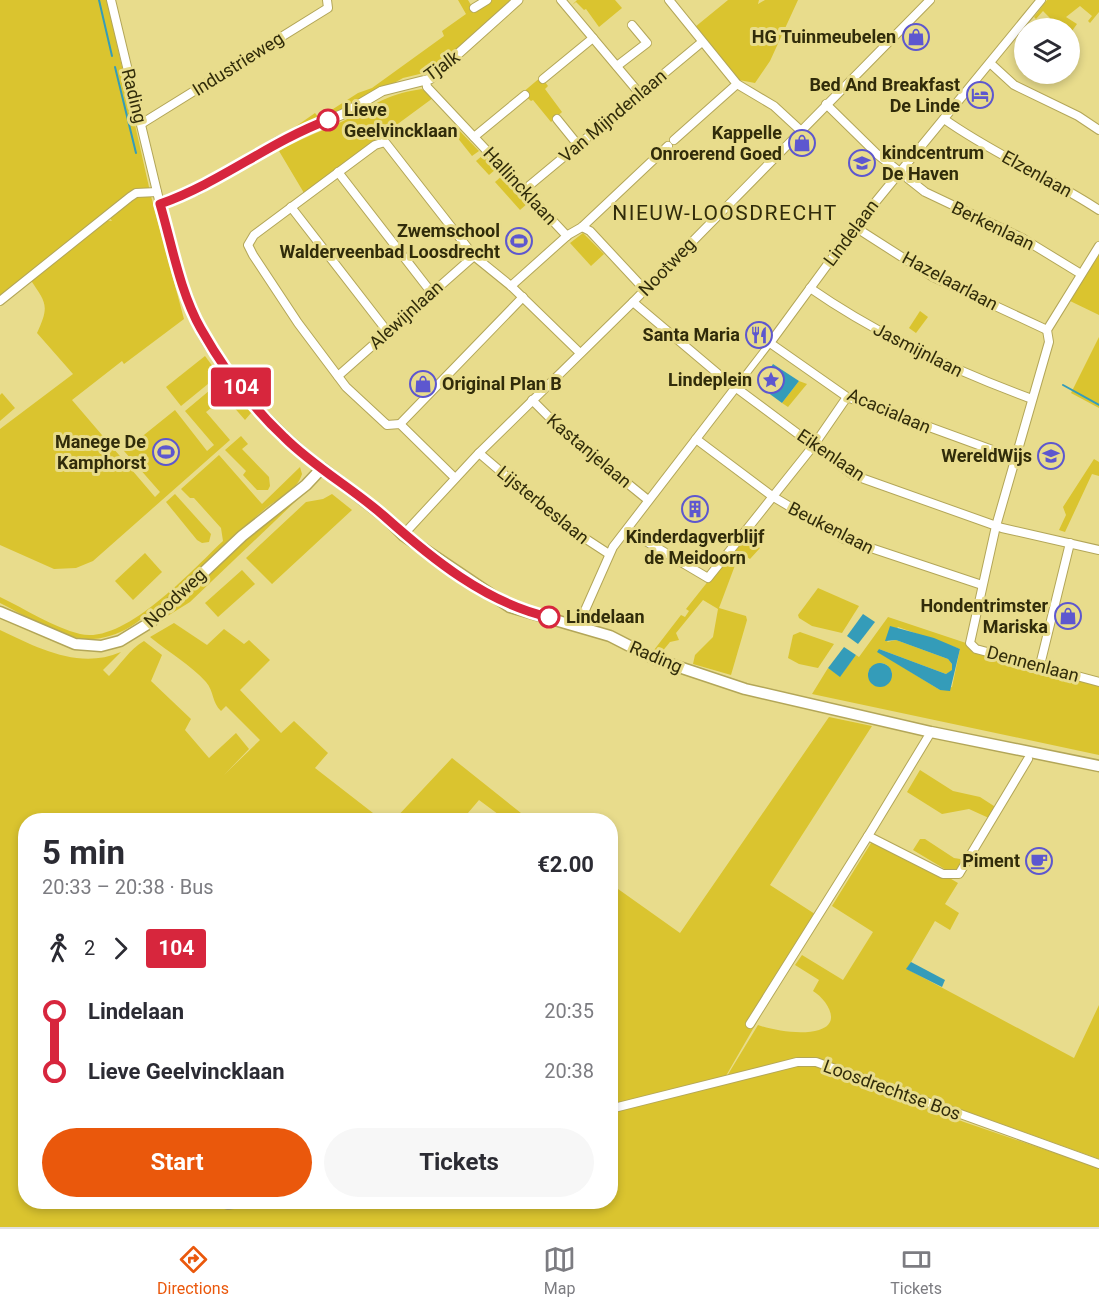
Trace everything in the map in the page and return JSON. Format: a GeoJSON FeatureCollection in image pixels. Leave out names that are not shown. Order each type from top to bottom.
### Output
{"type":"FeatureCollection","features":[{"type":"Feature","properties":{"kind":"main road","name":"Rading"},"geometry":{"type":"LineString","coordinates":[[322,468],[385,517],[403,535],[510,607],[610,636],[655,659],[745,688],[931,732],[1099,766]]}},
{"type":"Feature","properties":{"kind":"main road","name":"Noodweg"},"geometry":{"type":"LineString","coordinates":[[0,612],[75,644],[101,646],[120,641],[137,633],[151,622],[242,536],[306,485],[322,468]]}},
{"type":"Feature","properties":{"kind":"street","name":"Rading"},"geometry":{"type":"LineString","coordinates":[[111,0],[160,204],[192,310],[201,330],[231,375],[279,432],[322,468]]}},
{"type":"Feature","properties":{"kind":"street","name":"Industrieweg"},"geometry":{"type":"LineString","coordinates":[[141,124],[328,8],[327,0]]}},
{"type":"Feature","properties":{"kind":"street"},"geometry":{"type":"LineString","coordinates":[[474,8],[487,0]]}},
{"type":"Feature","properties":{"kind":"street","name":"Tjalk"},"geometry":{"type":"LineString","coordinates":[[160,204],[197,190],[279,141],[343,114],[389,88],[426,81],[518,0]]}},
{"type":"Feature","properties":{"kind":"street"},"geometry":{"type":"LineString","coordinates":[[561,0],[640,94]]}},
{"type":"Feature","properties":{"kind":"street"},"geometry":{"type":"LineString","coordinates":[[669,0],[736,84],[774,106],[800,130]]}},
{"type":"Feature","properties":{"kind":"street","name":"Nootweg"},"geometry":{"type":"LineString","coordinates":[[403,535],[455,477],[645,290],[930,0]]}},
{"type":"Feature","properties":{"kind":"street","name":"Lindelaan"},"geometry":{"type":"LineString","coordinates":[[578,626],[609,554],[648,500],[770,344],[855,227],[1041,0]]}},
{"type":"Feature","properties":{"kind":"street"},"geometry":{"type":"LineString","coordinates":[[617,66],[647,43],[632,25]]}},
{"type":"Feature","properties":{"kind":"street"},"geometry":{"type":"LineString","coordinates":[[543,79],[593,38]]}},
{"type":"Feature","properties":{"kind":"street","name":"Van Mijndenlaan"},"geometry":{"type":"LineString","coordinates":[[524,190],[702,42]]}},
{"type":"Feature","properties":{"kind":"street"},"geometry":{"type":"LineString","coordinates":[[990,63],[1014,85],[1078,116],[1099,130]]}},
{"type":"Feature","properties":{"kind":"street","name":"Hallincklaan"},"geometry":{"type":"LineString","coordinates":[[426,81],[428,87],[567,236]]}},
{"type":"Feature","properties":{"kind":"street"},"geometry":{"type":"LineString","coordinates":[[512,285],[567,236],[582,227],[582,224],[736,84]]}},
{"type":"Feature","properties":{"kind":"street"},"geometry":{"type":"LineString","coordinates":[[474,137],[525,95]]}},
{"type":"Feature","properties":{"kind":"street","name":"Berkenlaan"},"geometry":{"type":"LineString","coordinates":[[826,104],[899,172],[936,199],[1022,238],[1082,274]]}},
{"type":"Feature","properties":{"kind":"street"},"geometry":{"type":"LineString","coordinates":[[557,119],[579,145]]}},
{"type":"Feature","properties":{"kind":"street","name":"Elzenlaan"},"geometry":{"type":"LineString","coordinates":[[944,119],[978,143],[1018,161],[1099,210]]}},
{"type":"Feature","properties":{"kind":"street"},"geometry":{"type":"LineString","coordinates":[[523,297],[400,424],[387,425],[338,376],[298,322],[248,245],[254,235],[291,207],[375,145],[385,142],[474,256],[512,285],[580,353]]}},
{"type":"Feature","properties":{"kind":"street"},"geometry":{"type":"LineString","coordinates":[[338,172],[431,291]]}},
{"type":"Feature","properties":{"kind":"street"},"geometry":{"type":"LineString","coordinates":[[0,301],[130,196],[136,193],[157,192]]}},
{"type":"Feature","properties":{"kind":"street"},"geometry":{"type":"LineString","coordinates":[[291,207],[387,331]]}},
{"type":"Feature","properties":{"kind":"street"},"geometry":{"type":"LineString","coordinates":[[582,227],[590,231],[645,290]]}},
{"type":"Feature","properties":{"kind":"street","name":"Hazelaarlaan"},"geometry":{"type":"LineString","coordinates":[[855,227],[933,277],[1047,330]]}},
{"type":"Feature","properties":{"kind":"street"},"geometry":{"type":"LineString","coordinates":[[982,585],[996,526],[1049,342],[1047,330],[1099,246]]}},
{"type":"Feature","properties":{"kind":"street","name":"Alewijnlaan"},"geometry":{"type":"LineString","coordinates":[[338,376],[431,291],[474,256]]}},
{"type":"Feature","properties":{"kind":"street","name":"Jasmijnlaan"},"geometry":{"type":"LineString","coordinates":[[810,288],[882,334],[926,357],[1032,399]]}},
{"type":"Feature","properties":{"kind":"street","name":"Eikenlaan"},"geometry":{"type":"LineString","coordinates":[[633,302],[736,387],[854,475],[996,526],[1099,550]]}},
{"type":"Feature","properties":{"kind":"street","name":"Acacialaan"},"geometry":{"type":"LineString","coordinates":[[770,344],[847,397],[1017,459]]}},
{"type":"Feature","properties":{"kind":"street"},"geometry":{"type":"LineString","coordinates":[[627,530],[708,578],[814,445],[847,397]]}},
{"type":"Feature","properties":{"kind":"street","name":"Kastanjelaan"},"geometry":{"type":"LineString","coordinates":[[532,400],[563,431],[648,500]]}},
{"type":"Feature","properties":{"kind":"street"},"geometry":{"type":"LineString","coordinates":[[400,424],[455,477]]}},
{"type":"Feature","properties":{"kind":"street","name":"Beukenlaan"},"geometry":{"type":"LineString","coordinates":[[696,439],[772,496],[844,538],[982,585]]}},
{"type":"Feature","properties":{"kind":"street","name":"Lijsterbeslaan"},"geometry":{"type":"LineString","coordinates":[[479,453],[560,522],[609,554]]}},
{"type":"Feature","properties":{"kind":"street"},"geometry":{"type":"LineString","coordinates":[[1040,665],[1070,543]]}},
{"type":"Feature","properties":{"kind":"street","name":"Dennenlaan"},"geometry":{"type":"LineString","coordinates":[[982,585],[970,642],[976,649],[1099,682]]}},
{"type":"Feature","properties":{"kind":"street"},"geometry":{"type":"LineString","coordinates":[[750,1024],[824,910],[931,732]]}},
{"type":"Feature","properties":{"kind":"street"},"geometry":{"type":"LineString","coordinates":[[868,836],[943,874],[959,874],[1028,759]]}},
{"type":"Feature","properties":{"kind":"street","name":"Loosdrechtse Bos"},"geometry":{"type":"LineString","coordinates":[[618,1107],[797,1062],[816,1062],[1099,1164]]}},
{"type":"Feature","properties":{"kind":"shaded area"},"geometry":{"type":"Polygon","coordinates":[[[0,0],[107,0],[151,196],[184,319],[124,364],[122,361],[72,400],[155,497],[160,492],[124,451],[175,410],[207,451],[214,445],[185,411],[222,380],[251,413],[245,420],[225,397],[206,412],[230,440],[93,561],[76,568],[54,569],[0,545],[0,429],[73,374],[37,333],[45,310],[43,299],[30,279],[105,220],[112,221],[106,213],[0,298],[0,0]]]}},
{"type":"Feature","properties":{"kind":"shaded area"},"geometry":{"type":"Polygon","coordinates":[[[458,0],[468,0],[474,10],[491,0],[511,0],[432,71],[403,78],[344,111],[285,134],[315,113],[319,118],[358,93],[372,88],[444,36],[442,31],[466,14],[458,0]]]}},
{"type":"Feature","properties":{"kind":"shaded area"},"geometry":{"type":"Polygon","coordinates":[[[577,0],[615,0],[622,8],[599,27],[586,9],[584,10],[576,2],[572,5],[577,0]]]}},
{"type":"Feature","properties":{"kind":"shaded area"},"geometry":{"type":"Polygon","coordinates":[[[728,0],[759,0],[758,4],[765,0],[798,0],[770,61],[755,83],[739,80],[695,27],[728,0]]]}},
{"type":"Feature","properties":{"kind":"shaded area"},"geometry":{"type":"Polygon","coordinates":[[[1047,0],[1099,0],[1099,12],[1090,23],[1088,21],[1092,16],[1080,6],[1066,17],[1068,18],[1050,18],[1043,11],[1037,18],[1034,17],[1047,0]]]}},
{"type":"Feature","properties":{"kind":"shaded area"},"geometry":{"type":"Polygon","coordinates":[[[541,77],[548,86],[545,89],[562,112],[551,122],[533,100],[531,101],[522,93],[541,77]]]}},
{"type":"Feature","properties":{"kind":"shaded area"},"geometry":{"type":"Polygon","coordinates":[[[422,89],[433,98],[304,193],[279,151],[386,98],[422,89]]]}},
{"type":"Feature","properties":{"kind":"shaded area"},"geometry":{"type":"Polygon","coordinates":[[[453,124],[479,151],[472,156],[449,127],[453,124]]]}},
{"type":"Feature","properties":{"kind":"shaded area"},"geometry":{"type":"Polygon","coordinates":[[[483,155],[496,169],[489,175],[476,161],[483,155]]]}},
{"type":"Feature","properties":{"kind":"shaded area"},"geometry":{"type":"Polygon","coordinates":[[[503,175],[528,203],[520,210],[495,182],[503,175]]]}},
{"type":"Feature","properties":{"kind":"shaded area"},"geometry":{"type":"Polygon","coordinates":[[[583,233],[604,254],[591,266],[570,243],[583,233]]]}},
{"type":"Feature","properties":{"kind":"shaded area"},"geometry":{"type":"Polygon","coordinates":[[[1099,252],[1099,315],[1068,300],[1099,252]]]}},
{"type":"Feature","properties":{"kind":"shaded area"},"geometry":{"type":"Polygon","coordinates":[[[920,311],[928,317],[916,333],[909,328],[920,311]]]}},
{"type":"Feature","properties":{"kind":"shaded area"},"geometry":{"type":"Polygon","coordinates":[[[1099,337],[1099,408],[1071,393],[1099,337]]]}},
{"type":"Feature","properties":{"kind":"shaded area"},"geometry":{"type":"Polygon","coordinates":[[[205,356],[219,375],[181,406],[166,387],[205,356]]]}},
{"type":"Feature","properties":{"kind":"shaded area"},"geometry":{"type":"Polygon","coordinates":[[[799,381],[807,384],[788,407],[782,403],[799,381]]]}},
{"type":"Feature","properties":{"kind":"shaded area"},"geometry":{"type":"Polygon","coordinates":[[[2,393],[15,408],[0,421],[0,395],[2,393]]]}},
{"type":"Feature","properties":{"kind":"shaded area"},"geometry":{"type":"Polygon","coordinates":[[[241,436],[248,444],[242,449],[269,477],[268,490],[257,490],[243,475],[246,471],[225,450],[241,436]]]}},
{"type":"Feature","properties":{"kind":"shaded area"},"geometry":{"type":"Polygon","coordinates":[[[219,455],[262,504],[300,467],[302,474],[292,490],[266,508],[186,582],[136,623],[110,636],[83,639],[46,627],[0,603],[0,597],[49,622],[80,634],[98,634],[117,628],[137,617],[176,586],[223,541],[221,528],[194,498],[190,498],[181,489],[219,455]]]}},
{"type":"Feature","properties":{"kind":"shaded area"},"geometry":{"type":"Polygon","coordinates":[[[1094,459],[1099,462],[1099,476],[1092,474],[1065,532],[1059,530],[1066,515],[1063,507],[1094,459]]]}},
{"type":"Feature","properties":{"kind":"shaded area"},"geometry":{"type":"Polygon","coordinates":[[[175,494],[211,534],[209,542],[202,543],[197,540],[166,502],[175,494]]]}},
{"type":"Feature","properties":{"kind":"shaded area"},"geometry":{"type":"Polygon","coordinates":[[[332,494],[352,510],[272,584],[246,558],[306,502],[323,499],[332,494]]]}},
{"type":"Feature","properties":{"kind":"shaded area"},"geometry":{"type":"Polygon","coordinates":[[[298,499],[190,602],[153,625],[280,509],[298,499]]]}},
{"type":"Feature","properties":{"kind":"shaded area"},"geometry":{"type":"Polygon","coordinates":[[[744,536],[760,548],[750,559],[740,552],[719,608],[746,616],[747,620],[731,675],[693,664],[695,655],[713,637],[718,609],[703,600],[676,633],[679,640],[670,642],[661,653],[654,650],[681,615],[685,617],[689,611],[686,609],[744,536]]]}},
{"type":"Feature","properties":{"kind":"shaded area"},"geometry":{"type":"Polygon","coordinates":[[[145,553],[162,572],[133,600],[115,581],[145,553]]]}},
{"type":"Feature","properties":{"kind":"shaded area"},"geometry":{"type":"Polygon","coordinates":[[[242,570],[255,584],[218,617],[205,603],[242,570]]]}},
{"type":"Feature","properties":{"kind":"shaded area"},"geometry":{"type":"Polygon","coordinates":[[[818,588],[859,606],[842,633],[812,626],[799,618],[798,615],[818,588]]]}},
{"type":"Feature","properties":{"kind":"shaded area"},"geometry":{"type":"Polygon","coordinates":[[[888,617],[966,643],[978,654],[1099,685],[1099,755],[812,694],[828,668],[840,676],[856,655],[859,657],[888,617]],[[898,627],[887,642],[896,640],[948,659],[952,664],[952,671],[946,674],[879,649],[880,653],[940,690],[952,687],[960,649],[898,627]],[[882,663],[871,667],[868,673],[872,684],[878,686],[889,682],[892,673],[887,665],[882,663]]]}},
{"type":"Feature","properties":{"kind":"shaded area"},"geometry":{"type":"Polygon","coordinates":[[[174,623],[207,645],[224,629],[244,644],[249,640],[270,660],[240,690],[281,733],[294,721],[328,753],[315,768],[373,813],[18,813],[18,1209],[618,1209],[618,889],[680,933],[829,717],[872,726],[770,885],[818,916],[723,1081],[797,1066],[816,1066],[964,1122],[1099,1168],[1099,1227],[0,1227],[0,630],[44,650],[74,658],[90,659],[121,652],[103,670],[109,676],[129,653],[144,641],[162,655],[151,681],[191,719],[185,730],[209,758],[236,733],[249,749],[224,775],[260,740],[226,706],[221,711],[209,686],[200,676],[150,637],[174,623]]]}},
{"type":"Feature","properties":{"kind":"shaded area"},"geometry":{"type":"Polygon","coordinates":[[[800,632],[834,644],[818,668],[799,664],[788,658],[793,635],[800,632]]]}},
{"type":"Feature","properties":{"kind":"shaded area"},"geometry":{"type":"Polygon","coordinates":[[[452,758],[521,813],[497,813],[479,800],[468,813],[401,813],[452,758]]]}},
{"type":"Feature","properties":{"kind":"shaded area"},"geometry":{"type":"Polygon","coordinates":[[[920,770],[953,791],[980,797],[997,808],[991,819],[969,809],[942,814],[907,792],[920,770]]]}},
{"type":"Feature","properties":{"kind":"shaded area"},"geometry":{"type":"Polygon","coordinates":[[[876,835],[958,883],[945,904],[959,913],[950,930],[935,921],[907,969],[1074,1058],[1099,1005],[1099,1159],[817,1058],[799,1058],[727,1076],[758,1025],[780,1031],[805,1032],[819,1030],[830,1022],[830,1011],[827,1005],[813,991],[819,980],[795,965],[802,955],[843,980],[873,932],[832,906],[876,835]]]}},
{"type":"Feature","properties":{"kind":"shaded area"},"geometry":{"type":"Polygon","coordinates":[[[920,839],[925,839],[954,858],[966,860],[953,874],[913,850],[920,839]]]}},
{"type":"Feature","properties":{"kind":"water"},"geometry":{"type":"Polygon","coordinates":[[[773,364],[799,381],[782,403],[759,386],[773,364]]]}},
{"type":"Feature","properties":{"kind":"water"},"geometry":{"type":"Polygon","coordinates":[[[863,614],[875,622],[858,644],[847,636],[863,614]]]}},
{"type":"Feature","properties":{"kind":"water"},"geometry":{"type":"Polygon","coordinates":[[[890,626],[934,638],[960,649],[950,691],[940,690],[877,652],[879,649],[946,674],[952,670],[952,664],[948,659],[896,640],[885,641],[890,626]]]}},
{"type":"Feature","properties":{"kind":"water"},"geometry":{"type":"Polygon","coordinates":[[[844,647],[856,655],[840,677],[828,668],[844,647]]]}},
{"type":"Feature","properties":{"kind":"water"},"geometry":{"type":"Polygon","coordinates":[[[880,663],[885,664],[891,670],[891,680],[885,686],[880,687],[875,686],[869,680],[868,675],[869,670],[875,664],[880,663]]]}},
{"type":"Feature","properties":{"kind":"water"},"geometry":{"type":"Polygon","coordinates":[[[911,962],[945,980],[942,987],[906,969],[911,962]]]}},
{"type":"Feature","properties":{"kind":"waterway"},"geometry":{"type":"LineString","coordinates":[[99,0],[112,56]]}},
{"type":"Feature","properties":{"kind":"waterway"},"geometry":{"type":"LineString","coordinates":[[115,67],[136,153]]}},
{"type":"Feature","properties":{"kind":"waterway"},"geometry":{"type":"LineString","coordinates":[[1063,385],[1099,405]]}},
{"type":"Feature","properties":{"kind":"bus line","name":"104"},"geometry":{"type":"LineString","coordinates":[[328,120],[279,141],[197,190],[160,204],[192,310],[201,330],[231,375],[285,439],[385,517],[403,535],[468,581],[510,607],[549,617]]}},
{"type":"Feature","properties":{"kind":"place","name":"HG Tuinmeubelen"},"geometry":{"type":"Point","coordinates":[916,37]}},
{"type":"Feature","properties":{"kind":"place","name":"Bed And Breakfast De Linde"},"geometry":{"type":"Point","coordinates":[980,95]}},
{"type":"Feature","properties":{"kind":"place","name":"Lieve Geelvincklaan"},"geometry":{"type":"Point","coordinates":[328,120]}},
{"type":"Feature","properties":{"kind":"place","name":"Kappelle Onroerend Goed"},"geometry":{"type":"Point","coordinates":[802,143]}},
{"type":"Feature","properties":{"kind":"place","name":"kindcentrum De Haven"},"geometry":{"type":"Point","coordinates":[862,163]}},
{"type":"Feature","properties":{"kind":"place","name":"Zwemschool Walderveenbad Loosdrecht"},"geometry":{"type":"Point","coordinates":[519,241]}},
{"type":"Feature","properties":{"kind":"place","name":"Santa Maria"},"geometry":{"type":"Point","coordinates":[759,335]}},
{"type":"Feature","properties":{"kind":"place","name":"Lindeplein"},"geometry":{"type":"Point","coordinates":[771,380]}},
{"type":"Feature","properties":{"kind":"place","name":"Original Plan B"},"geometry":{"type":"Point","coordinates":[423,384]}},
{"type":"Feature","properties":{"kind":"place","name":"Manege De Kamphorst"},"geometry":{"type":"Point","coordinates":[166,452]}},
{"type":"Feature","properties":{"kind":"place","name":"WereldWijs"},"geometry":{"type":"Point","coordinates":[1051,456]}},
{"type":"Feature","properties":{"kind":"place","name":"Kinderdagverblijf de Meidoorn"},"geometry":{"type":"Point","coordinates":[695,509]}},
{"type":"Feature","properties":{"kind":"place","name":"Hondentrimster Mariska"},"geometry":{"type":"Point","coordinates":[1068,616]}},
{"type":"Feature","properties":{"kind":"place","name":"Lindelaan"},"geometry":{"type":"Point","coordinates":[549,617]}},
{"type":"Feature","properties":{"kind":"place","name":"Piment"},"geometry":{"type":"Point","coordinates":[1039,861]}},
{"type":"Feature","properties":{"kind":"district","name":"NIEUW-LOOSDRECHT"},"geometry":{"type":"Point","coordinates":[725,213]}}]}
